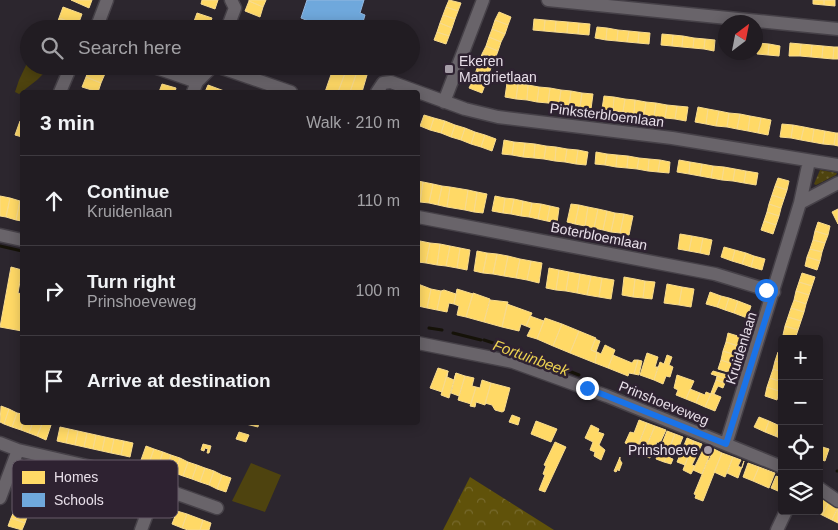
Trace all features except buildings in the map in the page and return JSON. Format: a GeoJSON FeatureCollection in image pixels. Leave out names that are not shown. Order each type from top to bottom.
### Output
{"type":"FeatureCollection","features":[{"type":"Feature","properties":{"kind":"street"},"geometry":{"type":"LineString","coordinates":[[99,20],[107,0]]}},
{"type":"Feature","properties":{"kind":"street"},"geometry":{"type":"LineString","coordinates":[[230,20],[235,8],[231,0]]}},
{"type":"Feature","properties":{"kind":"street"},"geometry":{"type":"LineString","coordinates":[[444,102],[483,0]]}},
{"type":"Feature","properties":{"kind":"street"},"geometry":{"type":"LineString","coordinates":[[548,0],[838,29]]}},
{"type":"Feature","properties":{"kind":"street"},"geometry":{"type":"LineString","coordinates":[[61,90],[67,75]]}},
{"type":"Feature","properties":{"kind":"street"},"geometry":{"type":"LineString","coordinates":[[170,75],[195,87],[206,75]]}},
{"type":"Feature","properties":{"kind":"street"},"geometry":{"type":"LineString","coordinates":[[241,75],[285,90]]}},
{"type":"Feature","properties":{"kind":"street","name":"Pinksterbloemlaan"},"geometry":{"type":"LineString","coordinates":[[378,90],[382,83],[391,82],[412,90]]}},
{"type":"Feature","properties":{"kind":"street","name":"Pinksterbloemlaan"},"geometry":{"type":"LineString","coordinates":[[420,93],[444,102],[498,117],[672,138],[809,161],[838,164]]}},
{"type":"Feature","properties":{"kind":"street","name":"Kruidenlaan"},"geometry":{"type":"LineString","coordinates":[[726,444],[774,292],[800,203],[809,161]]}},
{"type":"Feature","properties":{"kind":"street"},"geometry":{"type":"LineString","coordinates":[[800,203],[838,183]]}},
{"type":"Feature","properties":{"kind":"street","name":"Boterbloemlaan"},"geometry":{"type":"LineString","coordinates":[[420,217],[715,274],[774,292]]}},
{"type":"Feature","properties":{"kind":"street"},"geometry":{"type":"LineString","coordinates":[[0,235],[20,240]]}},
{"type":"Feature","properties":{"kind":"street","name":"Prinshoeveweg"},"geometry":{"type":"LineString","coordinates":[[420,343],[513,362],[607,396],[778,465]]}},
{"type":"Feature","properties":{"kind":"street"},"geometry":{"type":"LineString","coordinates":[[0,443],[18,450],[61,460]]}},
{"type":"Feature","properties":{"kind":"street"},"geometry":{"type":"LineString","coordinates":[[14,460],[18,450]]}},
{"type":"Feature","properties":{"kind":"street"},"geometry":{"type":"LineString","coordinates":[[0,498],[12,466]]}},
{"type":"Feature","properties":{"kind":"street"},"geometry":{"type":"LineString","coordinates":[[823,491],[838,501]]}},
{"type":"Feature","properties":{"kind":"street"},"geometry":{"type":"LineString","coordinates":[[178,494],[217,508]]}},
{"type":"Feature","properties":{"kind":"street"},"geometry":{"type":"LineString","coordinates":[[777,530],[784,515]]}},
{"type":"Feature","properties":{"kind":"street"},"geometry":{"type":"LineString","coordinates":[[141,530],[145,518]]}},
{"type":"Feature","properties":{"kind":"shaded area"},"geometry":{"type":"Polygon","coordinates":[[[21,75],[42,75],[24,90],[20,90],[19,94],[15,92],[21,75]]]}},
{"type":"Feature","properties":{"kind":"shaded area"},"geometry":{"type":"Polygon","coordinates":[[[820,170],[837,173],[816,185],[814,184],[820,170]]]}},
{"type":"Feature","properties":{"kind":"shaded area"},"geometry":{"type":"Polygon","coordinates":[[[251,463],[281,475],[265,512],[232,501],[251,463]]]}},
{"type":"Feature","properties":{"kind":"green space"},"geometry":{"type":"Polygon","coordinates":[[[470,477],[554,530],[443,530],[470,477]]]}},
{"type":"Feature","properties":{"kind":"waterway","name":"Fortuinbeek"},"geometry":{"type":"LineString","coordinates":[[0,246],[20,251]]}},
{"type":"Feature","properties":{"kind":"waterway","name":"Fortuinbeek"},"geometry":{"type":"LineString","coordinates":[[429,328],[442,330]]}},
{"type":"Feature","properties":{"kind":"waterway","name":"Fortuinbeek"},"geometry":{"type":"LineString","coordinates":[[453,333],[481,340]]}},
{"type":"Feature","properties":{"kind":"waterway","name":"Fortuinbeek"},"geometry":{"type":"LineString","coordinates":[[484,340],[521,352],[579,375]]}},
{"type":"Feature","properties":{"kind":"place","name":"Ekeren Margrietlaan"},"geometry":{"type":"Point","coordinates":[449,69]}},
{"type":"Feature","properties":{"kind":"place","name":"Prinshoeve"},"geometry":{"type":"Point","coordinates":[708,450]}},
{"type":"Feature","properties":{"kind":"route"},"geometry":{"type":"LineString","coordinates":[[587,388],[726,444],[774,292],[766,290]]}}]}
